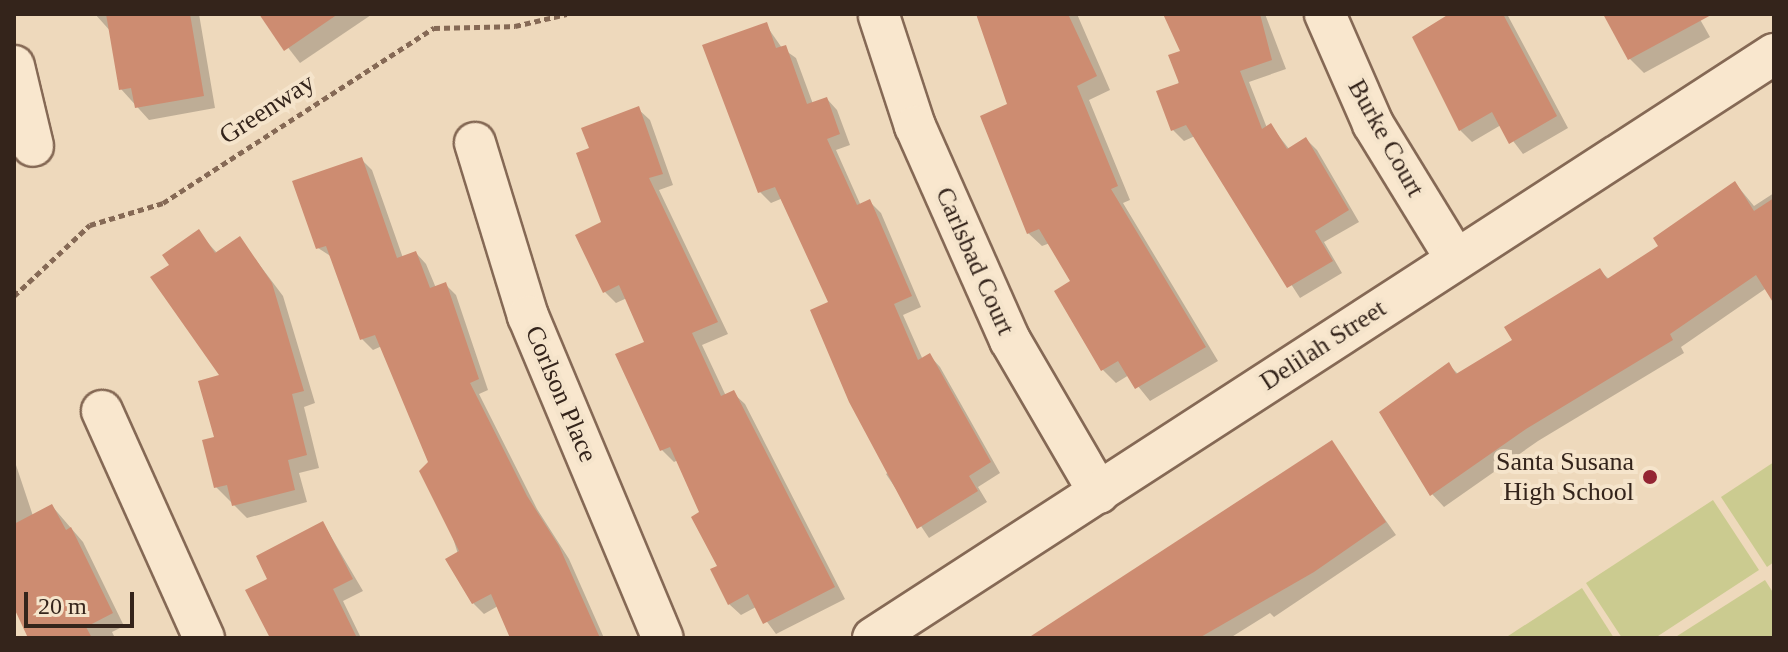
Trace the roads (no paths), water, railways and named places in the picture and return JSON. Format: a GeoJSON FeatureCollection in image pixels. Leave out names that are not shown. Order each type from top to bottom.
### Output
{"type":"FeatureCollection","features":[{"type":"Feature","properties":{"kind":"street","name":"Burke Court"},"geometry":{"type":"LineString","coordinates":[[1325,14],[1373,124],[1455,258]]}},
{"type":"Feature","properties":{"kind":"street","name":"Carlsbad Court"},"geometry":{"type":"LineString","coordinates":[[879,16],[915,126],[1010,340],[1099,493]]}},
{"type":"Feature","properties":{"kind":"street","name":"Delilah Street"},"geometry":{"type":"LineString","coordinates":[[873,638],[1774,54]]}},
{"type":"Feature","properties":{"kind":"street"},"geometry":{"type":"LineString","coordinates":[[14,66],[33,146]]}},
{"type":"Feature","properties":{"kind":"street","name":"Corlson Place"},"geometry":{"type":"LineString","coordinates":[[475,143],[528,316],[663,638]]}},
{"type":"Feature","properties":{"kind":"street"},"geometry":{"type":"LineString","coordinates":[[102,411],[204,638]]}},
{"type":"Feature","properties":{"kind":"place","name":"Santa Susana High School"},"geometry":{"type":"Point","coordinates":[1650,477]}}]}
